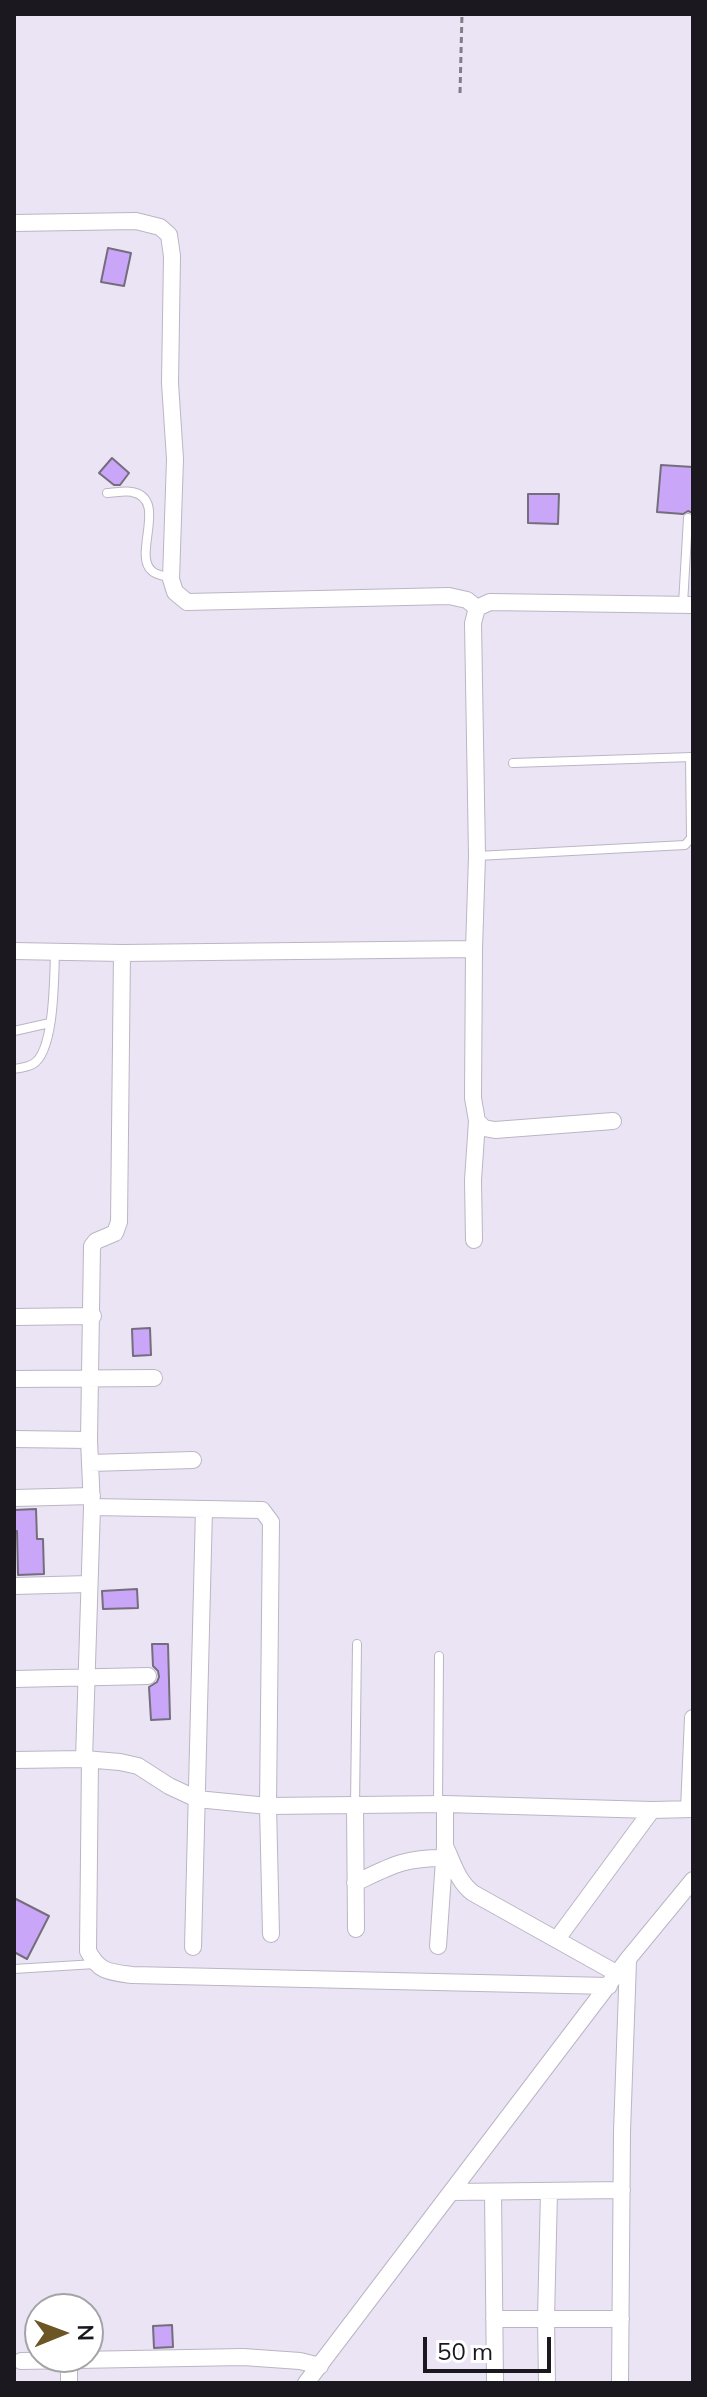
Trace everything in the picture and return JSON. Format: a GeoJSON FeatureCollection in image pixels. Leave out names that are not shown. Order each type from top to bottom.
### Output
{"type":"FeatureCollection","features":[{"type":"Feature","properties":{"kind":"street"},"geometry":{"type":"LineString","coordinates":[[14,223],[136,221],[160,227],[169,235],[172,256],[170,383],[175,459],[171,579],[175,592],[187,602],[449,596],[467,600],[477,608]]}},
{"type":"Feature","properties":{"kind":"street"},"geometry":{"type":"LineString","coordinates":[[477,608],[490,602],[688,605]]}},
{"type":"Feature","properties":{"kind":"street"},"geometry":{"type":"LineString","coordinates":[[474,1240],[477,856],[473,623],[477,608]]}},
{"type":"Feature","properties":{"kind":"street"},"geometry":{"type":"LineString","coordinates":[[14,951],[122,953],[474,949]]}},
{"type":"Feature","properties":{"kind":"street"},"geometry":{"type":"LineString","coordinates":[[122,953],[119,1222],[115,1233],[92,1246],[93,1316],[89,1379],[92,1502],[86,1679],[88,1951],[95,1964],[109,1973],[132,1975],[614,1980]]}},
{"type":"Feature","properties":{"kind":"street"},"geometry":{"type":"LineString","coordinates":[[477,1121],[484,1128],[495,1130],[613,1121]]}},
{"type":"Feature","properties":{"kind":"street"},"geometry":{"type":"LineString","coordinates":[[14,1317],[93,1316]]}},
{"type":"Feature","properties":{"kind":"street"},"geometry":{"type":"LineString","coordinates":[[14,1379],[154,1378]]}},
{"type":"Feature","properties":{"kind":"street"},"geometry":{"type":"LineString","coordinates":[[14,1439],[89,1440]]}},
{"type":"Feature","properties":{"kind":"street"},"geometry":{"type":"LineString","coordinates":[[90,1463],[193,1460]]}},
{"type":"Feature","properties":{"kind":"street"},"geometry":{"type":"LineString","coordinates":[[14,1498],[262,1510],[271,1522],[268,1806],[271,1934]]}},
{"type":"Feature","properties":{"kind":"street"},"geometry":{"type":"LineString","coordinates":[[193,1947],[204,1509]]}},
{"type":"Feature","properties":{"kind":"street"},"geometry":{"type":"LineString","coordinates":[[14,1586],[89,1584]]}},
{"type":"Feature","properties":{"kind":"street"},"geometry":{"type":"LineString","coordinates":[[14,1679],[148,1676]]}},
{"type":"Feature","properties":{"kind":"street"},"geometry":{"type":"LineString","coordinates":[[14,1760],[87,1759],[138,1766],[197,1799],[268,1806],[442,1804],[691,1809],[693,1718]]}},
{"type":"Feature","properties":{"kind":"street"},"geometry":{"type":"LineString","coordinates":[[438,1946],[444,1852],[442,1804]]}},
{"type":"Feature","properties":{"kind":"street"},"geometry":{"type":"LineString","coordinates":[[355,1806],[356,1929]]}},
{"type":"Feature","properties":{"kind":"street"},"geometry":{"type":"LineString","coordinates":[[557,1939],[652,1810]]}},
{"type":"Feature","properties":{"kind":"street"},"geometry":{"type":"LineString","coordinates":[[355,1883],[403,1860],[444,1852]]}},
{"type":"Feature","properties":{"kind":"street"},"geometry":{"type":"LineString","coordinates":[[444,1852],[465,1887],[557,1939],[614,1980]]}},
{"type":"Feature","properties":{"kind":"street"},"geometry":{"type":"LineString","coordinates":[[306,2383],[628,1959],[693,1880]]}},
{"type":"Feature","properties":{"kind":"street"},"geometry":{"type":"LineString","coordinates":[[620,2383],[628,1959]]}},
{"type":"Feature","properties":{"kind":"street"},"geometry":{"type":"LineString","coordinates":[[451,2192],[622,2190]]}},
{"type":"Feature","properties":{"kind":"street"},"geometry":{"type":"LineString","coordinates":[[547,2383],[549,2191]]}},
{"type":"Feature","properties":{"kind":"street"},"geometry":{"type":"LineString","coordinates":[[493,2192],[495,2383]]}},
{"type":"Feature","properties":{"kind":"street"},"geometry":{"type":"LineString","coordinates":[[494,2319],[621,2319]]}},
{"type":"Feature","properties":{"kind":"street"},"geometry":{"type":"LineString","coordinates":[[104,2359],[243,2357],[300,2361],[320,2366]]}},
{"type":"Feature","properties":{"kind":"lane"},"geometry":{"type":"LineString","coordinates":[[107,493],[132,492],[147,503],[150,525],[145,554],[147,564],[152,572],[171,579]]}},
{"type":"Feature","properties":{"kind":"lane"},"geometry":{"type":"LineString","coordinates":[[688,518],[688,605]]}},
{"type":"Feature","properties":{"kind":"lane"},"geometry":{"type":"LineString","coordinates":[[477,856],[685,845],[691,838],[692,757],[513,763]]}},
{"type":"Feature","properties":{"kind":"lane"},"geometry":{"type":"LineString","coordinates":[[14,1069],[35,1064],[44,1052],[50,1023],[55,951]]}},
{"type":"Feature","properties":{"kind":"lane"},"geometry":{"type":"LineString","coordinates":[[14,1031],[50,1023]]}},
{"type":"Feature","properties":{"kind":"lane"},"geometry":{"type":"LineString","coordinates":[[355,1806],[357,1644]]}},
{"type":"Feature","properties":{"kind":"lane"},"geometry":{"type":"LineString","coordinates":[[439,1656],[442,1804]]}},
{"type":"Feature","properties":{"kind":"lane"},"geometry":{"type":"LineString","coordinates":[[14,1969],[95,1964]]}},
{"type":"Feature","properties":{"kind":"path"},"geometry":{"type":"LineString","coordinates":[[460,93],[462,14]]}},
{"type":"Feature","properties":{"kind":"building"},"geometry":{"type":"Polygon","coordinates":[[[108,248],[131,253],[124,286],[101,282],[108,248]]]}},
{"type":"Feature","properties":{"kind":"building"},"geometry":{"type":"Polygon","coordinates":[[[112,458],[129,473],[120,485],[114,485],[99,473],[112,458]]]}},
{"type":"Feature","properties":{"kind":"building"},"geometry":{"type":"Polygon","coordinates":[[[661,465],[693,467],[693,513],[657,512],[661,465]]]}},
{"type":"Feature","properties":{"kind":"building"},"geometry":{"type":"Polygon","coordinates":[[[528,494],[559,494],[558,524],[528,523],[528,494]]]}},
{"type":"Feature","properties":{"kind":"building"},"geometry":{"type":"Polygon","coordinates":[[[150,1328],[151,1355],[133,1356],[132,1329],[150,1328]]]}},
{"type":"Feature","properties":{"kind":"building"},"geometry":{"type":"Polygon","coordinates":[[[36,1509],[37,1539],[43,1539],[44,1574],[18,1575],[14,1510],[36,1509]]]}},
{"type":"Feature","properties":{"kind":"building"},"geometry":{"type":"Polygon","coordinates":[[[137,1589],[138,1608],[103,1609],[102,1591],[137,1589]]]}},
{"type":"Feature","properties":{"kind":"building"},"geometry":{"type":"Polygon","coordinates":[[[152,1644],[168,1644],[170,1719],[151,1720],[149,1687],[159,1677],[153,1666],[152,1644]]]}},
{"type":"Feature","properties":{"kind":"building"},"geometry":{"type":"Polygon","coordinates":[[[14,1898],[49,1916],[27,1959],[14,1952],[14,1898]]]}},
{"type":"Feature","properties":{"kind":"building"},"geometry":{"type":"Polygon","coordinates":[[[172,2325],[173,2347],[154,2348],[153,2326],[172,2325]]]}}]}
